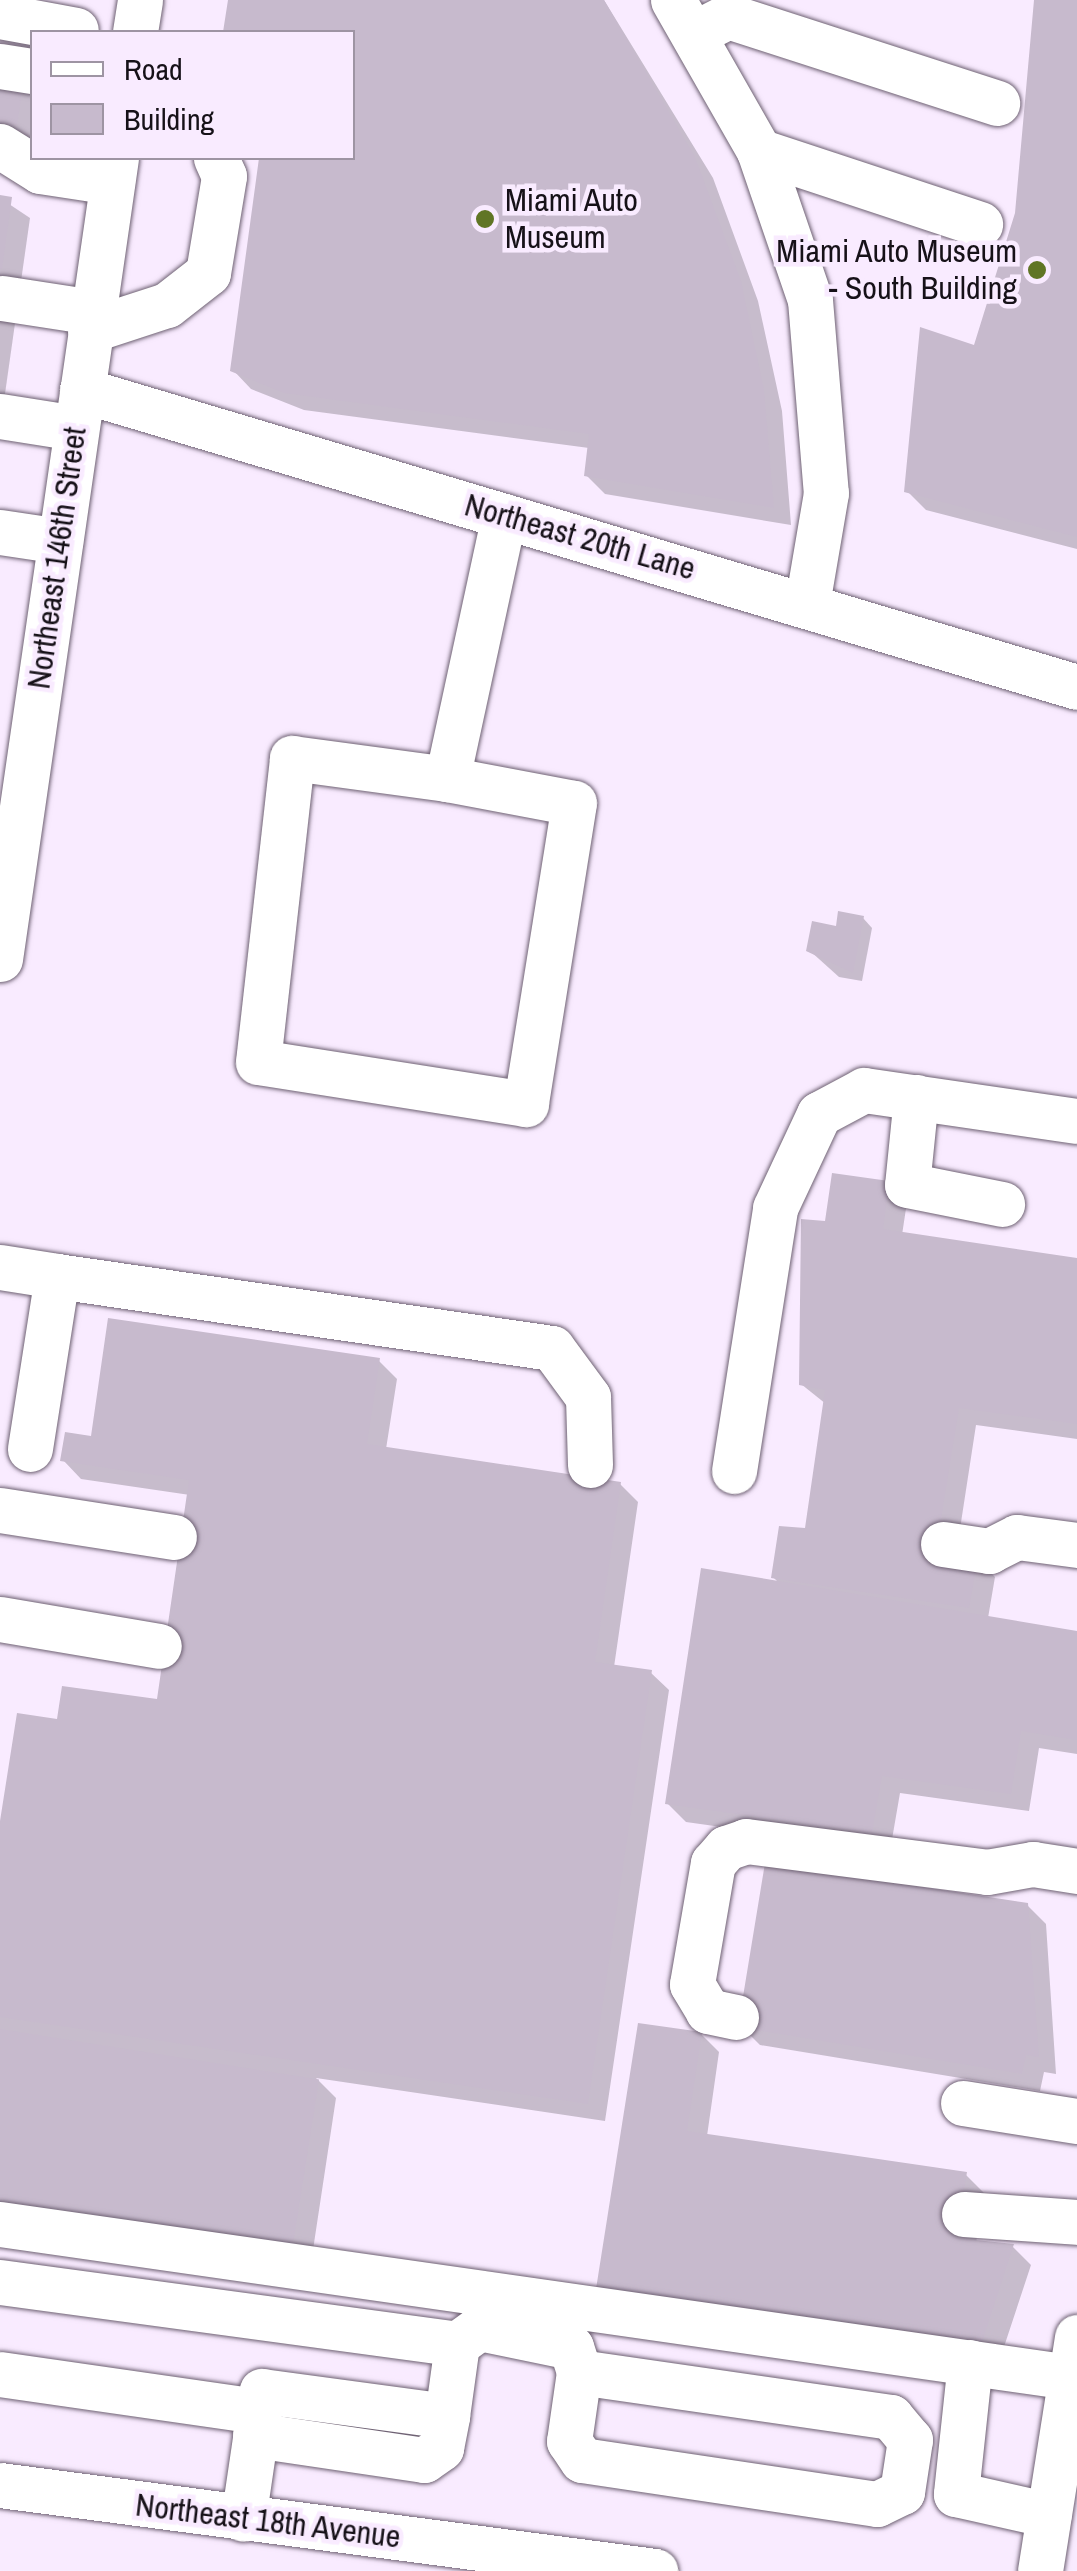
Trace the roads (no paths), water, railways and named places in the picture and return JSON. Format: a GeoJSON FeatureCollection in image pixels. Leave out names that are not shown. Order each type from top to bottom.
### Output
{"type":"FeatureCollection","features":[{"type":"Feature","properties":{"kind":"street"},"geometry":{"type":"LineString","coordinates":[[135,30],[140,0]]}},
{"type":"Feature","properties":{"kind":"street"},"geometry":{"type":"LineString","coordinates":[[0,16],[76,30]]}},
{"type":"Feature","properties":{"kind":"street"},"geometry":{"type":"LineString","coordinates":[[807,604],[826,493],[821,356],[759,151],[685,16],[728,16],[998,103]]}},
{"type":"Feature","properties":{"kind":"street"},"geometry":{"type":"LineString","coordinates":[[0,66],[30,70]]}},
{"type":"Feature","properties":{"kind":"street"},"geometry":{"type":"LineString","coordinates":[[0,146],[40,171],[114,170]]}},
{"type":"Feature","properties":{"kind":"street"},"geometry":{"type":"LineString","coordinates":[[759,151],[980,224]]}},
{"type":"Feature","properties":{"kind":"street"},"geometry":{"type":"LineString","coordinates":[[2,298],[91,321],[168,305],[208,274],[221,213],[216,160]]}},
{"type":"Feature","properties":{"kind":"street","name":"Northeast 146th Street"},"geometry":{"type":"LineString","coordinates":[[0,959],[4,906],[114,170]]}},
{"type":"Feature","properties":{"kind":"street","name":"Northeast 20th Lane"},"geometry":{"type":"LineString","coordinates":[[0,416],[79,409],[504,516],[1077,686]]}},
{"type":"Feature","properties":{"kind":"street"},"geometry":{"type":"LineString","coordinates":[[447,780],[504,516]]}},
{"type":"Feature","properties":{"kind":"street"},"geometry":{"type":"LineString","coordinates":[[0,532],[60,540]]}},
{"type":"Feature","properties":{"kind":"street"},"geometry":{"type":"LineString","coordinates":[[292,758],[447,780],[574,803],[526,1104],[258,1062],[292,758]]}},
{"type":"Feature","properties":{"kind":"street"},"geometry":{"type":"LineString","coordinates":[[734,1471],[783,1178],[805,1134],[839,1100],[864,1090],[1077,1121]]}},
{"type":"Feature","properties":{"kind":"street"},"geometry":{"type":"LineString","coordinates":[[916,1097],[907,1185],[1002,1204]]}},
{"type":"Feature","properties":{"kind":"street"},"geometry":{"type":"LineString","coordinates":[[0,1268],[552,1348],[588,1397],[590,1465]]}},
{"type":"Feature","properties":{"kind":"street"},"geometry":{"type":"LineString","coordinates":[[30,1448],[57,1276]]}},
{"type":"Feature","properties":{"kind":"street"},"geometry":{"type":"LineString","coordinates":[[0,1510],[174,1537]]}},
{"type":"Feature","properties":{"kind":"street"},"geometry":{"type":"LineString","coordinates":[[943,1544],[989,1551],[1016,1537],[1077,1544]]}},
{"type":"Feature","properties":{"kind":"street"},"geometry":{"type":"LineString","coordinates":[[0,1620],[159,1646]]}},
{"type":"Feature","properties":{"kind":"street"},"geometry":{"type":"LineString","coordinates":[[736,2017],[708,2011],[692,1984],[713,1864],[726,1848],[746,1841],[987,1872],[1032,1864],[1077,1871]]}},
{"type":"Feature","properties":{"kind":"street"},"geometry":{"type":"LineString","coordinates":[[963,2103],[1077,2120]]}},
{"type":"Feature","properties":{"kind":"street"},"geometry":{"type":"LineString","coordinates":[[964,2214],[1077,2222]]}},
{"type":"Feature","properties":{"kind":"street"},"geometry":{"type":"LineString","coordinates":[[0,2224],[523,2317],[970,2362],[1075,2364],[1040,2571]]}},
{"type":"Feature","properties":{"kind":"street"},"geometry":{"type":"LineString","coordinates":[[0,2282],[457,2344]]}},
{"type":"Feature","properties":{"kind":"street"},"geometry":{"type":"LineString","coordinates":[[0,2374],[258,2412],[424,2460],[441,2448],[457,2344],[478,2328],[523,2317],[571,2348],[580,2372],[569,2440],[582,2460],[877,2504],[902,2492],[910,2440],[891,2417],[580,2372]]}},
{"type":"Feature","properties":{"kind":"street"},"geometry":{"type":"LineString","coordinates":[[243,2519],[258,2412],[254,2375],[263,2320]]}},
{"type":"Feature","properties":{"kind":"street"},"geometry":{"type":"LineString","coordinates":[[970,2362],[956,2494],[1049,2515]]}},
{"type":"Feature","properties":{"kind":"street","name":"Northeast 18th Avenue"},"geometry":{"type":"LineString","coordinates":[[0,2486],[243,2519],[367,2552],[656,2571]]}},
{"type":"Feature","properties":{"kind":"place","name":"Miami Auto Museum"},"geometry":{"type":"Point","coordinates":[485,219]}},
{"type":"Feature","properties":{"kind":"place","name":"Miami Auto Museum - South Building"},"geometry":{"type":"Point","coordinates":[1037,270]}}]}
